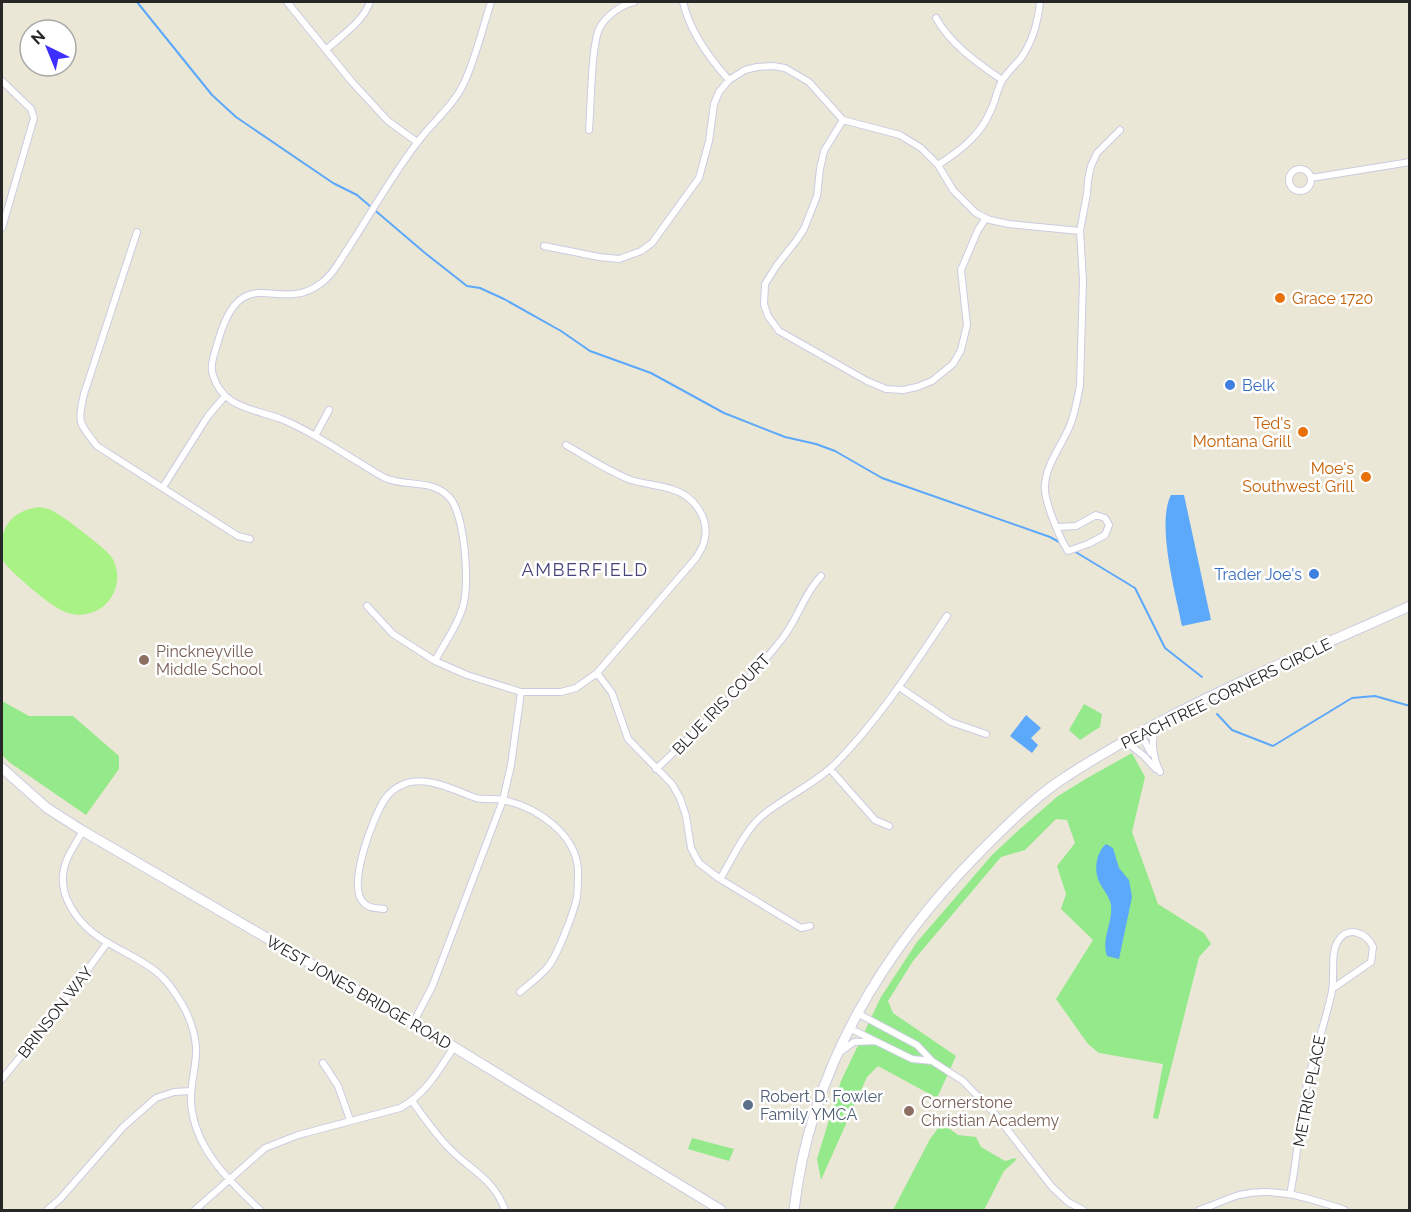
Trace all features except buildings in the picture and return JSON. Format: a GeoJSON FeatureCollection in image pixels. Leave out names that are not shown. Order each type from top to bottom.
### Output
{"type":"FeatureCollection","features":[{"type":"Feature","properties":{"kind":"street"},"geometry":{"type":"LineString","coordinates":[[287,2],[352,82],[388,121],[417,142]]}},
{"type":"Feature","properties":{"kind":"street"},"geometry":{"type":"LineString","coordinates":[[327,49],[351,29],[370,2]]}},
{"type":"Feature","properties":{"kind":"street"},"geometry":{"type":"LineString","coordinates":[[435,661],[463,609],[466,587],[460,521],[456,507],[448,495],[423,484],[387,479],[315,436],[283,420],[237,405],[225,396],[212,373],[215,351],[230,310],[246,296],[256,293],[306,293],[323,283],[340,261],[417,142],[448,108],[464,83],[491,2]]}},
{"type":"Feature","properties":{"kind":"street"},"geometry":{"type":"LineString","coordinates":[[589,130],[596,42],[600,27],[617,9],[634,2]]}},
{"type":"Feature","properties":{"kind":"street"},"geometry":{"type":"LineString","coordinates":[[682,2],[705,51],[729,80]]}},
{"type":"Feature","properties":{"kind":"street"},"geometry":{"type":"LineString","coordinates":[[938,165],[964,148],[980,130],[991,111],[1002,80],[1023,56],[1032,38],[1038,20],[1040,2]]}},
{"type":"Feature","properties":{"kind":"street"},"geometry":{"type":"LineString","coordinates":[[936,18],[954,42],[1002,80]]}},
{"type":"Feature","properties":{"kind":"street"},"geometry":{"type":"LineString","coordinates":[[544,246],[619,259],[641,251],[652,243],[699,178],[709,141],[714,104],[719,92],[729,80],[746,70],[757,67],[785,68],[809,82],[843,120],[900,135],[921,148],[938,165],[952,190],[976,213],[1009,224],[1060,227],[1080,231]]}},
{"type":"Feature","properties":{"kind":"street"},"geometry":{"type":"LineString","coordinates":[[2,81],[31,109],[34,118],[2,228]]}},
{"type":"Feature","properties":{"kind":"street"},"geometry":{"type":"LineString","coordinates":[[843,120],[824,151],[817,196],[811,213],[796,241],[765,284],[764,304],[768,316],[779,331],[867,381],[886,389],[903,390],[932,381],[952,364],[961,350],[967,325],[961,270],[978,230],[986,218]]}},
{"type":"Feature","properties":{"kind":"street"},"geometry":{"type":"LineString","coordinates":[[1058,527],[1076,526],[1096,515],[1105,518],[1109,525],[1105,535],[1088,544],[1068,550],[1050,509],[1045,485],[1056,452],[1067,432],[1080,385],[1083,280],[1080,231],[1091,166],[1097,153],[1120,130]]}},
{"type":"Feature","properties":{"kind":"street"},"geometry":{"type":"LineString","coordinates":[[1311,178],[1410,162]]}},
{"type":"Feature","properties":{"kind":"street"},"geometry":{"type":"LineString","coordinates":[[137,232],[78,415],[84,429],[97,446],[238,536],[250,539]]}},
{"type":"Feature","properties":{"kind":"street"},"geometry":{"type":"LineString","coordinates":[[163,487],[208,416],[225,396]]}},
{"type":"Feature","properties":{"kind":"street"},"geometry":{"type":"LineString","coordinates":[[315,436],[329,410]]}},
{"type":"Feature","properties":{"kind":"street"},"geometry":{"type":"LineString","coordinates":[[367,606],[393,634],[435,661],[467,675],[521,692],[561,692],[576,688],[597,673],[696,558],[704,542],[705,530],[698,508],[691,499],[683,494],[631,480],[566,445]]}},
{"type":"Feature","properties":{"kind":"street","name":"BLUE IRIS COURT"},"geometry":{"type":"LineString","coordinates":[[656,769],[756,671],[786,634],[810,587],[821,576]]}},
{"type":"Feature","properties":{"kind":"street","name":"PEACHTREE CORNERS CIRCLE"},"geometry":{"type":"LineString","coordinates":[[793,1209],[810,1128],[837,1054],[857,1013],[894,951],[968,865],[1008,824],[1057,784],[1156,724],[1410,606]]}},
{"type":"Feature","properties":{"kind":"street"},"geometry":{"type":"LineString","coordinates":[[720,879],[752,826],[830,768],[865,730],[899,687],[947,616]]}},
{"type":"Feature","properties":{"kind":"street"},"geometry":{"type":"LineString","coordinates":[[597,673],[612,693],[627,739],[672,784],[680,798],[687,816],[691,849],[699,863],[720,879],[801,928],[810,926]]}},
{"type":"Feature","properties":{"kind":"street"},"geometry":{"type":"LineString","coordinates":[[899,687],[951,722],[986,734]]}},
{"type":"Feature","properties":{"kind":"street"},"geometry":{"type":"LineString","coordinates":[[412,1023],[432,987],[503,800],[511,765],[521,692]]}},
{"type":"Feature","properties":{"kind":"street"},"geometry":{"type":"LineString","coordinates":[[1153,757],[1152,742],[1156,724]]}},
{"type":"Feature","properties":{"kind":"street"},"geometry":{"type":"LineString","coordinates":[[1125,741],[1160,772],[1140,733]]}},
{"type":"Feature","properties":{"kind":"street","name":"WEST JONES BRIDGE ROAD"},"geometry":{"type":"LineString","coordinates":[[2,768],[47,808],[83,831],[454,1047],[721,1210]]}},
{"type":"Feature","properties":{"kind":"street"},"geometry":{"type":"LineString","coordinates":[[830,768],[875,820],[889,826]]}},
{"type":"Feature","properties":{"kind":"street"},"geometry":{"type":"LineString","coordinates":[[384,909],[370,908],[362,902],[358,892],[360,870],[368,838],[375,817],[392,790],[412,781],[433,783],[480,799],[503,800],[531,810],[550,822],[566,838],[578,860],[577,899],[548,968],[520,992]]}},
{"type":"Feature","properties":{"kind":"street"},"geometry":{"type":"LineString","coordinates":[[83,831],[68,856],[63,874],[64,890],[71,910],[77,918],[107,943],[159,974],[182,1005],[191,1025],[196,1047],[191,1091],[194,1120],[200,1140],[228,1180],[260,1210]]}},
{"type":"Feature","properties":{"kind":"street","name":"METRIC PLACE"},"geometry":{"type":"LineString","coordinates":[[1290,1194],[1305,1091],[1332,989],[1335,948],[1338,940],[1350,932],[1365,935],[1373,947],[1371,962],[1332,989]]}},
{"type":"Feature","properties":{"kind":"street","name":"BRINSON WAY"},"geometry":{"type":"LineString","coordinates":[[2,1079],[57,1012],[107,943]]}},
{"type":"Feature","properties":{"kind":"street"},"geometry":{"type":"LineString","coordinates":[[857,1013],[917,1045],[932,1061],[951,1071],[975,1092],[1052,1186],[1068,1202],[1083,1210]]}},
{"type":"Feature","properties":{"kind":"street"},"geometry":{"type":"LineString","coordinates":[[849,1028],[912,1059],[932,1061]]}},
{"type":"Feature","properties":{"kind":"street"},"geometry":{"type":"LineString","coordinates":[[837,1054],[854,1042],[876,1041]]}},
{"type":"Feature","properties":{"kind":"street"},"geometry":{"type":"LineString","coordinates":[[195,1210],[265,1148],[325,1127],[400,1108],[412,1101],[427,1088],[454,1047]]}},
{"type":"Feature","properties":{"kind":"street"},"geometry":{"type":"LineString","coordinates":[[323,1063],[338,1086],[350,1120]]}},
{"type":"Feature","properties":{"kind":"street"},"geometry":{"type":"LineString","coordinates":[[47,1210],[60,1199],[123,1127],[156,1098],[174,1092],[191,1091]]}},
{"type":"Feature","properties":{"kind":"street"},"geometry":{"type":"LineString","coordinates":[[412,1101],[447,1146],[484,1178],[499,1195],[505,1210]]}},
{"type":"Feature","properties":{"kind":"street"},"geometry":{"type":"LineString","coordinates":[[1199,1210],[1240,1195],[1274,1192],[1290,1194],[1345,1210]]}},
{"type":"Feature","properties":{"kind":"green space"},"geometry":{"type":"Polygon","coordinates":[[[39,507],[61,516],[110,555],[115,563],[117,581],[115,590],[106,604],[98,610],[80,615],[63,611],[31,588],[4,562],[2,558],[3,536],[8,523],[18,514],[39,507]]]}},
{"type":"Feature","properties":{"kind":"green space"},"geometry":{"type":"Polygon","coordinates":[[[2,701],[29,716],[73,716],[119,756],[119,769],[86,815],[2,755],[2,701]]]}},
{"type":"Feature","properties":{"kind":"green space"},"geometry":{"type":"Polygon","coordinates":[[[1084,704],[1102,714],[1100,727],[1080,740],[1069,730],[1084,704]]]}},
{"type":"Feature","properties":{"kind":"green space"},"geometry":{"type":"Polygon","coordinates":[[[1132,753],[1145,777],[1132,832],[1158,904],[1204,933],[1211,944],[1199,957],[1158,1119],[1153,1118],[1163,1064],[1099,1053],[1088,1044],[1056,999],[1093,940],[1061,909],[1066,894],[1057,866],[1075,843],[1067,820],[1056,819],[1025,850],[1001,857],[913,961],[888,1001],[893,1013],[956,1056],[937,1098],[878,1066],[867,1077],[821,1180],[817,1159],[841,1081],[881,997],[917,942],[992,855],[1021,828],[1058,796],[1132,753]]]}},
{"type":"Feature","properties":{"kind":"green space"},"geometry":{"type":"Polygon","coordinates":[[[942,1123],[958,1135],[976,1137],[981,1147],[1005,1161],[1015,1158],[1016,1160],[1004,1171],[984,1210],[893,1210],[930,1139],[942,1123]]]}},
{"type":"Feature","properties":{"kind":"green space"},"geometry":{"type":"Polygon","coordinates":[[[692,1138],[734,1149],[729,1161],[688,1149],[692,1138]]]}},
{"type":"Feature","properties":{"kind":"water"},"geometry":{"type":"Polygon","coordinates":[[[1171,495],[1184,495],[1211,620],[1182,626],[1166,541],[1167,508],[1171,495]]]}},
{"type":"Feature","properties":{"kind":"water"},"geometry":{"type":"Polygon","coordinates":[[[1026,715],[1041,728],[1031,738],[1038,745],[1032,753],[1010,736],[1026,715]]]}},
{"type":"Feature","properties":{"kind":"water"},"geometry":{"type":"Polygon","coordinates":[[[1106,844],[1113,848],[1119,868],[1129,880],[1132,897],[1119,959],[1107,956],[1105,943],[1111,905],[1097,874],[1098,855],[1106,844]]]}},
{"type":"Feature","properties":{"kind":"waterway"},"geometry":{"type":"LineString","coordinates":[[137,2],[212,95],[236,117],[333,183],[357,195],[467,286],[480,288],[504,299],[561,331],[590,351],[651,373],[724,413],[785,437],[835,451],[882,478],[1050,537],[1061,543]]}},
{"type":"Feature","properties":{"kind":"waterway"},"geometry":{"type":"LineString","coordinates":[[1074,551],[1135,588],[1165,648],[1202,677]]}},
{"type":"Feature","properties":{"kind":"waterway"},"geometry":{"type":"LineString","coordinates":[[1217,714],[1232,730],[1273,746],[1352,698],[1375,696],[1410,706]]}},
{"type":"Feature","properties":{"kind":"place","name":"Grace 1720"},"geometry":{"type":"Point","coordinates":[1280,298]}},
{"type":"Feature","properties":{"kind":"place","name":"Belk"},"geometry":{"type":"Point","coordinates":[1230,385]}},
{"type":"Feature","properties":{"kind":"place","name":"Ted's Montana Grill"},"geometry":{"type":"Point","coordinates":[1303,432]}},
{"type":"Feature","properties":{"kind":"place","name":"Moe's Southwest Grill"},"geometry":{"type":"Point","coordinates":[1366,477]}},
{"type":"Feature","properties":{"kind":"place","name":"Trader Joe's"},"geometry":{"type":"Point","coordinates":[1314,574]}},
{"type":"Feature","properties":{"kind":"place","name":"Pinckneyville Middle School"},"geometry":{"type":"Point","coordinates":[144,660]}},
{"type":"Feature","properties":{"kind":"place","name":"Robert D. Fowler Family YMCA"},"geometry":{"type":"Point","coordinates":[748,1105]}},
{"type":"Feature","properties":{"kind":"place","name":"Cornerstone Christian Academy"},"geometry":{"type":"Point","coordinates":[909,1111]}},
{"type":"Feature","properties":{"kind":"district","name":"AMBERFIELD"},"geometry":{"type":"Point","coordinates":[585,570]}}]}
